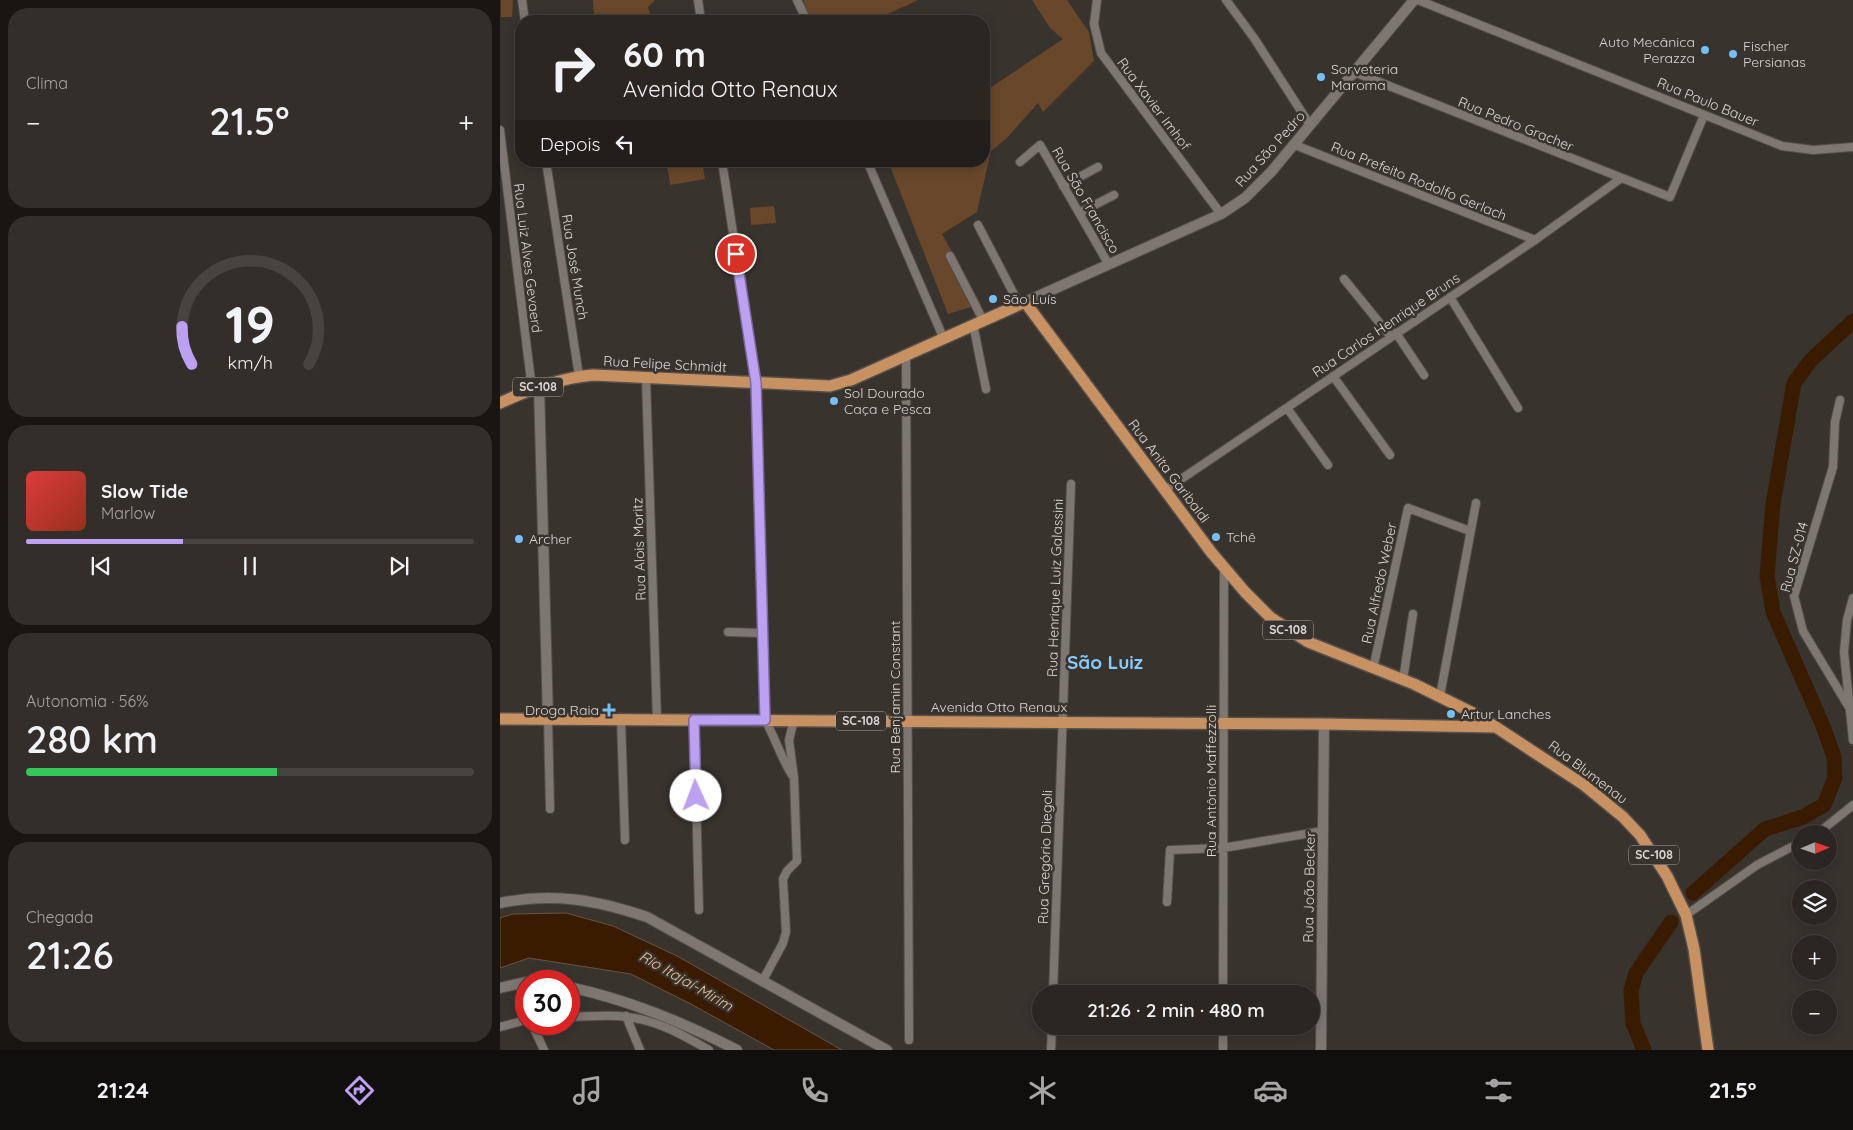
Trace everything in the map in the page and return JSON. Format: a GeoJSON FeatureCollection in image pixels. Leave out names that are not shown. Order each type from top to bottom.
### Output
{"type":"FeatureCollection","features":[{"type":"Feature","properties":{"kind":"main road","name":"Rua São Pedro"},"geometry":{"type":"LineString","coordinates":[[1022,303],[1221,214],[1258,186],[1295,145],[1414,0]]}},
{"type":"Feature","properties":{"kind":"main road","name":"Rua Felipe Schmidt"},"geometry":{"type":"LineString","coordinates":[[500,403],[536,388],[579,376],[830,386],[851,380],[1022,303]]}},
{"type":"Feature","properties":{"kind":"main road","name":"Rua Anita Garibaldi"},"geometry":{"type":"LineString","coordinates":[[1022,303],[1224,568],[1245,592],[1282,626],[1308,642],[1440,696],[1498,727]]}},
{"type":"Feature","properties":{"kind":"main road"},"geometry":{"type":"LineString","coordinates":[[536,388],[548,719]]}},
{"type":"Feature","properties":{"kind":"main road"},"geometry":{"type":"LineString","coordinates":[[1458,726],[1464,716],[1459,706]]}},
{"type":"Feature","properties":{"kind":"main road","name":"Avenida Otto Renaux"},"geometry":{"type":"LineString","coordinates":[[500,718],[1223,723],[1498,727]]}},
{"type":"Feature","properties":{"kind":"main road","name":"Rua João Becker"},"geometry":{"type":"LineString","coordinates":[[1321,1050],[1324,724]]}},
{"type":"Feature","properties":{"kind":"main road","name":"Rua Blumenau"},"geometry":{"type":"LineString","coordinates":[[1498,727],[1584,785],[1623,817],[1640,835],[1653,854],[1686,915],[1694,948],[1708,1050]]}},
{"type":"Feature","properties":{"kind":"main road"},"geometry":{"type":"LineString","coordinates":[[500,903],[547,897],[582,899],[611,905],[647,917],[887,1050]]}},
{"type":"Feature","properties":{"kind":"main road"},"geometry":{"type":"LineString","coordinates":[[500,988],[515,985]]}},
{"type":"Feature","properties":{"kind":"main road"},"geometry":{"type":"LineString","coordinates":[[580,990],[656,1012],[737,1050]]}},
{"type":"Feature","properties":{"kind":"street"},"geometry":{"type":"LineString","coordinates":[[522,0],[524,15]]}},
{"type":"Feature","properties":{"kind":"street"},"geometry":{"type":"LineString","coordinates":[[698,0],[700,15]]}},
{"type":"Feature","properties":{"kind":"street"},"geometry":{"type":"LineString","coordinates":[[797,0],[803,15]]}},
{"type":"Feature","properties":{"kind":"street","name":"Rua Xavier Imhof"},"geometry":{"type":"LineString","coordinates":[[1098,0],[1094,24],[1101,53],[1221,214]]}},
{"type":"Feature","properties":{"kind":"street"},"geometry":{"type":"LineString","coordinates":[[1226,0],[1254,38],[1310,125]]}},
{"type":"Feature","properties":{"kind":"street","name":"Rua Paulo Bauer"},"geometry":{"type":"LineString","coordinates":[[1418,0],[1791,148],[1813,150],[1853,147]]}},
{"type":"Feature","properties":{"kind":"street","name":"Rua Pedro Gracher"},"geometry":{"type":"LineString","coordinates":[[1354,72],[1670,197],[1704,115]]}},
{"type":"Feature","properties":{"kind":"street","name":"Rua Luiz Alves Gevaerd"},"geometry":{"type":"LineString","coordinates":[[500,130],[536,388]]}},
{"type":"Feature","properties":{"kind":"street","name":"Rua São Francisco"},"geometry":{"type":"LineString","coordinates":[[1020,162],[1040,145],[1109,265]]}},
{"type":"Feature","properties":{"kind":"street","name":"Rua Prefeito Rodolfo Gerlach"},"geometry":{"type":"LineString","coordinates":[[1295,145],[1535,240]]}},
{"type":"Feature","properties":{"kind":"street","name":"Rua José Munch"},"geometry":{"type":"LineString","coordinates":[[547,167],[579,376]]}},
{"type":"Feature","properties":{"kind":"street"},"geometry":{"type":"LineString","coordinates":[[723,167],[756,383],[765,720],[777,740],[783,762],[794,778]]}},
{"type":"Feature","properties":{"kind":"street"},"geometry":{"type":"LineString","coordinates":[[870,167],[943,337]]}},
{"type":"Feature","properties":{"kind":"street"},"geometry":{"type":"LineString","coordinates":[[1063,186],[1098,167]]}},
{"type":"Feature","properties":{"kind":"street","name":"Rua Carlos Henrique Bruns"},"geometry":{"type":"LineString","coordinates":[[1165,490],[1535,240],[1620,178]]}},
{"type":"Feature","properties":{"kind":"street"},"geometry":{"type":"LineString","coordinates":[[1079,214],[1114,195]]}},
{"type":"Feature","properties":{"kind":"street"},"geometry":{"type":"LineString","coordinates":[[978,225],[1022,303]]}},
{"type":"Feature","properties":{"kind":"street"},"geometry":{"type":"LineString","coordinates":[[950,256],[978,322],[986,389]]}},
{"type":"Feature","properties":{"kind":"street"},"geometry":{"type":"LineString","coordinates":[[1344,279],[1394,335],[1424,375]]}},
{"type":"Feature","properties":{"kind":"street"},"geometry":{"type":"LineString","coordinates":[[1450,297],[1518,408]]}},
{"type":"Feature","properties":{"kind":"street","name":"Rua Benjamin Constant"},"geometry":{"type":"LineString","coordinates":[[906,354],[909,1040]]}},
{"type":"Feature","properties":{"kind":"street"},"geometry":{"type":"LineString","coordinates":[[1333,376],[1390,455]]}},
{"type":"Feature","properties":{"kind":"street","name":"Rua Alois Moritz"},"geometry":{"type":"LineString","coordinates":[[646,378],[657,720]]}},
{"type":"Feature","properties":{"kind":"street","name":"Rua SZ-014"},"geometry":{"type":"LineString","coordinates":[[1840,400],[1835,422],[1833,467],[1794,596],[1803,631],[1850,709]]}},
{"type":"Feature","properties":{"kind":"street"},"geometry":{"type":"LineString","coordinates":[[1287,408],[1328,464]]}},
{"type":"Feature","properties":{"kind":"street","name":"Rua Henrique Luiz Galassini"},"geometry":{"type":"LineString","coordinates":[[1062,722],[1071,484]]}},
{"type":"Feature","properties":{"kind":"street"},"geometry":{"type":"LineString","coordinates":[[1440,696],[1476,503]]}},
{"type":"Feature","properties":{"kind":"street","name":"Rua Alfredo Weber"},"geometry":{"type":"LineString","coordinates":[[1373,669],[1408,508],[1470,531]]}},
{"type":"Feature","properties":{"kind":"street","name":"Rua Antônio Maffezzolli"},"geometry":{"type":"LineString","coordinates":[[1223,985],[1224,568]]}},
{"type":"Feature","properties":{"kind":"street"},"geometry":{"type":"LineString","coordinates":[[1853,598],[1844,642],[1853,740]]}},
{"type":"Feature","properties":{"kind":"street"},"geometry":{"type":"LineString","coordinates":[[1403,680],[1413,614]]}},
{"type":"Feature","properties":{"kind":"street"},"geometry":{"type":"LineString","coordinates":[[728,632],[762,633]]}},
{"type":"Feature","properties":{"kind":"street"},"geometry":{"type":"LineString","coordinates":[[548,719],[550,809]]}},
{"type":"Feature","properties":{"kind":"street"},"geometry":{"type":"LineString","coordinates":[[621,719],[625,840]]}},
{"type":"Feature","properties":{"kind":"street"},"geometry":{"type":"LineString","coordinates":[[694,720],[698,910]]}},
{"type":"Feature","properties":{"kind":"street"},"geometry":{"type":"LineString","coordinates":[[762,982],[783,943],[786,932],[783,879],[787,871],[797,860],[794,778],[789,740],[794,720]]}},
{"type":"Feature","properties":{"kind":"street","name":"Rua Gregório Diegoli"},"geometry":{"type":"LineString","coordinates":[[1053,985],[1062,722]]}},
{"type":"Feature","properties":{"kind":"street"},"geometry":{"type":"LineString","coordinates":[[1828,825],[1853,805]]}},
{"type":"Feature","properties":{"kind":"street"},"geometry":{"type":"LineString","coordinates":[[1168,902],[1170,850],[1223,848],[1323,831]]}},
{"type":"Feature","properties":{"kind":"street"},"geometry":{"type":"LineString","coordinates":[[1686,915],[1750,870],[1792,847]]}},
{"type":"Feature","properties":{"kind":"street"},"geometry":{"type":"LineString","coordinates":[[626,1016],[640,1050]]}},
{"type":"Feature","properties":{"kind":"street"},"geometry":{"type":"LineString","coordinates":[[580,1017],[626,1016],[666,1027],[709,1050]]}},
{"type":"Feature","properties":{"kind":"street"},"geometry":{"type":"LineString","coordinates":[[500,1027],[515,1023]]}},
{"type":"Feature","properties":{"kind":"street"},"geometry":{"type":"LineString","coordinates":[[537,1035],[544,1050]]}},
{"type":"Feature","properties":{"kind":"street"},"geometry":{"type":"LineString","coordinates":[[1051,1050],[1052,1035]]}},
{"type":"Feature","properties":{"kind":"street"},"geometry":{"type":"LineString","coordinates":[[1223,1035],[1223,1050]]}},
{"type":"Feature","properties":{"kind":"shaded area"},"geometry":{"type":"Polygon","coordinates":[[[501,0],[513,0],[512,17],[501,17],[501,0]]]}},
{"type":"Feature","properties":{"kind":"shaded area"},"geometry":{"type":"Polygon","coordinates":[[[593,0],[655,0],[648,7],[650,15],[594,15],[593,0]]]}},
{"type":"Feature","properties":{"kind":"shaded area"},"geometry":{"type":"Polygon","coordinates":[[[804,0],[918,0],[886,15],[802,15],[804,0]]]}},
{"type":"Feature","properties":{"kind":"shaded area"},"geometry":{"type":"Polygon","coordinates":[[[1032,0],[1067,0],[1089,32],[1094,61],[1043,112],[1038,103],[1007,138],[991,151],[990,155],[990,88],[1063,39],[1050,28],[1032,0]]]}},
{"type":"Feature","properties":{"kind":"shaded area"},"geometry":{"type":"Polygon","coordinates":[[[667,167],[703,167],[705,179],[670,185],[667,167]]]}},
{"type":"Feature","properties":{"kind":"shaded area"},"geometry":{"type":"Polygon","coordinates":[[[890,167],[987,167],[977,212],[942,234],[981,304],[948,314],[890,167]]]}},
{"type":"Feature","properties":{"kind":"shaded area"},"geometry":{"type":"Polygon","coordinates":[[[774,206],[776,223],[751,225],[750,208],[774,206]]]}},
{"type":"Feature","properties":{"kind":"water","name":"Rio Itajaí-Mirim"},"geometry":{"type":"Polygon","coordinates":[[[566,913],[613,926],[677,956],[842,1050],[774,1050],[691,1004],[631,974],[529,958],[500,968],[500,918],[513,914],[566,913]]]}},
{"type":"Feature","properties":{"kind":"waterway"},"geometry":{"type":"LineString","coordinates":[[1693,893],[1765,829],[1803,817],[1824,805],[1835,778],[1834,757],[1823,726],[1773,612],[1767,576],[1773,504],[1794,383],[1811,360],[1853,321]]}},
{"type":"Feature","properties":{"kind":"waterway"},"geometry":{"type":"LineString","coordinates":[[1644,1050],[1633,1023],[1631,991],[1636,973],[1671,922]]}},
{"type":"Feature","properties":{"kind":"place","name":"Auto Mecânica Perazza"},"geometry":{"type":"Point","coordinates":[1705,50]}},
{"type":"Feature","properties":{"kind":"place","name":"Fischer Persianas"},"geometry":{"type":"Point","coordinates":[1733,54]}},
{"type":"Feature","properties":{"kind":"place","name":"Sorveteria Maroma"},"geometry":{"type":"Point","coordinates":[1321,77]}},
{"type":"Feature","properties":{"kind":"place","name":"São Luís"},"geometry":{"type":"Point","coordinates":[993,299]}},
{"type":"Feature","properties":{"kind":"place","name":"Sol Dourado Caça e Pesca"},"geometry":{"type":"Point","coordinates":[834,401]}},
{"type":"Feature","properties":{"kind":"place","name":"Tchê"},"geometry":{"type":"Point","coordinates":[1216,537]}},
{"type":"Feature","properties":{"kind":"place","name":"Archer"},"geometry":{"type":"Point","coordinates":[519,539]}},
{"type":"Feature","properties":{"kind":"place","name":"Droga Raia"},"geometry":{"type":"Point","coordinates":[609,710]}},
{"type":"Feature","properties":{"kind":"place","name":"Artur Lanches"},"geometry":{"type":"Point","coordinates":[1451,714]}},
{"type":"Feature","properties":{"kind":"district","name":"São Luiz"},"geometry":{"type":"Point","coordinates":[1105,662]}},
{"type":"Feature","properties":{"kind":"route"},"geometry":{"type":"LineString","coordinates":[[696,796],[694,720],[765,720],[756,383],[736,254]]}}]}
